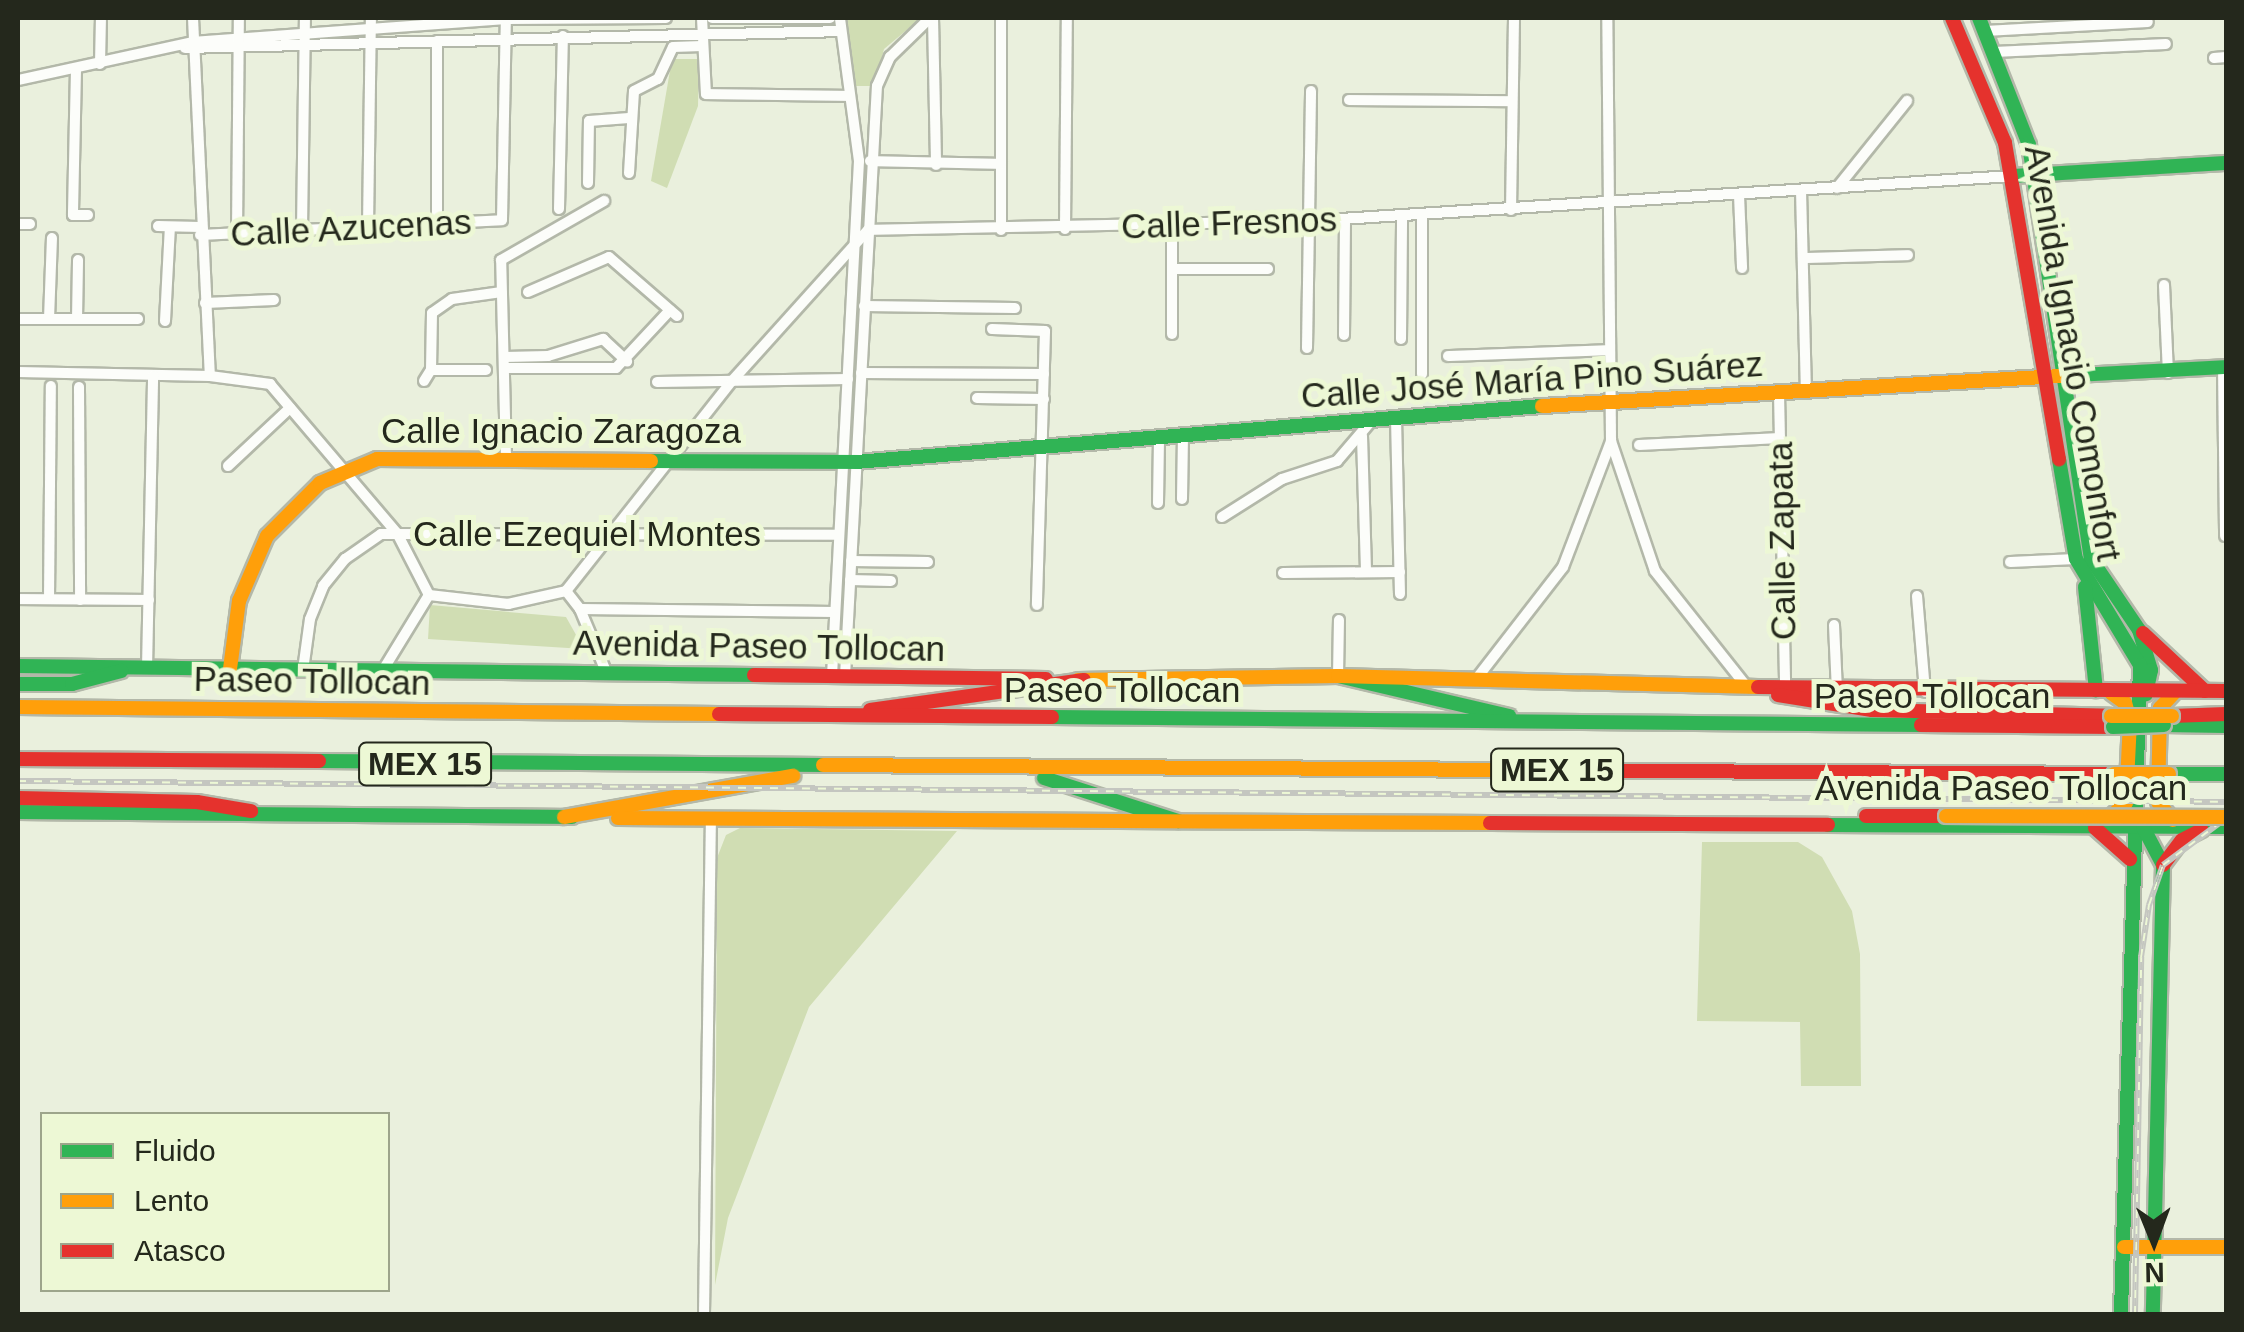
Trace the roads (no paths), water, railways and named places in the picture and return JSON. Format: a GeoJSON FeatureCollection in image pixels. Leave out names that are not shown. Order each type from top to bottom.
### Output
{"type":"FeatureCollection","features":[{"type":"Feature","properties":{"kind":"main road","name":"Avenida Ignacio Comonfort"},"geometry":{"type":"LineString","coordinates":[[1952,18],[1993,105],[2012,176],[2076,559],[2084,582],[2134,646],[2144,692]]}},
{"type":"Feature","properties":{"kind":"main road","name":"Avenida Ignacio Comonfort"},"geometry":{"type":"LineString","coordinates":[[1982,24],[2034,174],[2068,377],[2091,559],[2139,630],[2151,670],[2144,692]]}},
{"type":"Feature","properties":{"kind":"main road"},"geometry":{"type":"LineString","coordinates":[[2012,176],[2226,163]]}},
{"type":"Feature","properties":{"kind":"main road","name":"Calle José María Pino Suárez"},"geometry":{"type":"LineString","coordinates":[[849,462],[1610,401],[2225,367]]}},
{"type":"Feature","properties":{"kind":"main road","name":"Calle Ignacio Zaragoza"},"geometry":{"type":"LineString","coordinates":[[230,669],[239,601],[255,558],[284,514],[340,470],[377,459],[849,462]]}},
{"type":"Feature","properties":{"kind":"main road"},"geometry":{"type":"LineString","coordinates":[[2084,582],[2100,690],[2121,698],[2130,714],[2126,803],[2095,827],[2130,859]]}},
{"type":"Feature","properties":{"kind":"main road"},"geometry":{"type":"LineString","coordinates":[[2139,630],[2205,692]]}},
{"type":"Feature","properties":{"kind":"main road","name":"Avenida Paseo Tollocan"},"geometry":{"type":"LineString","coordinates":[[18,666],[1084,680],[1338,676],[1925,692],[2226,692]]}},
{"type":"Feature","properties":{"kind":"main road","name":"Avenida Paseo Tollocan"},"geometry":{"type":"LineString","coordinates":[[18,684],[85,682],[139,668]]}},
{"type":"Feature","properties":{"kind":"main road"},"geometry":{"type":"LineString","coordinates":[[1338,676],[1538,723]]}},
{"type":"Feature","properties":{"kind":"main road"},"geometry":{"type":"LineString","coordinates":[[831,718],[1084,680]]}},
{"type":"Feature","properties":{"kind":"main road","name":"Avenida Paseo Tollocan"},"geometry":{"type":"LineString","coordinates":[[1746,686],[1853,709],[2112,722]]}},
{"type":"Feature","properties":{"kind":"main road"},"geometry":{"type":"LineString","coordinates":[[2177,690],[2160,704],[2158,802],[2185,827]]}},
{"type":"Feature","properties":{"kind":"main road"},"geometry":{"type":"LineString","coordinates":[[2121,1314],[2130,859],[2141,827],[2144,692]]}},
{"type":"Feature","properties":{"kind":"main road","name":"Paseo Tollocan"},"geometry":{"type":"LineString","coordinates":[[18,707],[1538,723],[2168,720],[2226,726]]}},
{"type":"Feature","properties":{"kind":"main road","name":"Avenida Paseo Tollocan"},"geometry":{"type":"LineString","coordinates":[[2168,720],[2226,714]]}},
{"type":"Feature","properties":{"kind":"main road","name":"MEX 15"},"geometry":{"type":"LineString","coordinates":[[18,759],[1000,770],[2226,774]]}},
{"type":"Feature","properties":{"kind":"main road"},"geometry":{"type":"LineString","coordinates":[[564,816],[630,810],[833,768]]}},
{"type":"Feature","properties":{"kind":"main road"},"geometry":{"type":"LineString","coordinates":[[1000,770],[1094,789],[1178,821]]}},
{"type":"Feature","properties":{"kind":"main road","name":"Avenida Paseo Tollocan"},"geometry":{"type":"LineString","coordinates":[[18,798],[212,803],[262,816]]}},
{"type":"Feature","properties":{"kind":"main road","name":"Avenida Paseo Tollocan"},"geometry":{"type":"LineString","coordinates":[[18,812],[564,816],[711,821],[2226,827]]}},
{"type":"Feature","properties":{"kind":"main road","name":"Avenida Paseo Tollocan"},"geometry":{"type":"LineString","coordinates":[[1776,825],[1826,816],[2226,817]]}},
{"type":"Feature","properties":{"kind":"main road"},"geometry":{"type":"LineString","coordinates":[[2141,827],[2162,865],[2153,1314]]}},
{"type":"Feature","properties":{"kind":"main road"},"geometry":{"type":"LineString","coordinates":[[2162,865],[2182,840],[2209,827]]}},
{"type":"Feature","properties":{"kind":"main road"},"geometry":{"type":"LineString","coordinates":[[2124,1246],[2226,1247]]}},
{"type":"Feature","properties":{"kind":"street"},"geometry":{"type":"LineString","coordinates":[[100,64],[101,18]]}},
{"type":"Feature","properties":{"kind":"street"},"geometry":{"type":"LineString","coordinates":[[193,18],[190,47],[210,376]]}},
{"type":"Feature","properties":{"kind":"street"},"geometry":{"type":"LineString","coordinates":[[237,233],[239,18]]}},
{"type":"Feature","properties":{"kind":"street"},"geometry":{"type":"LineString","coordinates":[[302,229],[306,18]]}},
{"type":"Feature","properties":{"kind":"street"},"geometry":{"type":"LineString","coordinates":[[505,37],[506,18]]}},
{"type":"Feature","properties":{"kind":"street"},"geometry":{"type":"LineString","coordinates":[[18,80],[190,47],[371,23],[666,18]]}},
{"type":"Feature","properties":{"kind":"street"},"geometry":{"type":"LineString","coordinates":[[702,18],[709,96],[849,96]]}},
{"type":"Feature","properties":{"kind":"street"},"geometry":{"type":"LineString","coordinates":[[712,18],[830,18]]}},
{"type":"Feature","properties":{"kind":"street"},"geometry":{"type":"LineString","coordinates":[[770,18],[771,32]]}},
{"type":"Feature","properties":{"kind":"street"},"geometry":{"type":"LineString","coordinates":[[838,676],[851,562],[848,380],[859,161],[840,18]]}},
{"type":"Feature","properties":{"kind":"street"},"geometry":{"type":"LineString","coordinates":[[838,676],[835,612],[839,535],[861,373],[879,76],[931,18]]}},
{"type":"Feature","properties":{"kind":"street"},"geometry":{"type":"LineString","coordinates":[[931,18],[936,165]]}},
{"type":"Feature","properties":{"kind":"street"},"geometry":{"type":"LineString","coordinates":[[1001,18],[1001,230]]}},
{"type":"Feature","properties":{"kind":"street"},"geometry":{"type":"LineString","coordinates":[[1065,229],[1067,18]]}},
{"type":"Feature","properties":{"kind":"street"},"geometry":{"type":"LineString","coordinates":[[1511,210],[1514,18]]}},
{"type":"Feature","properties":{"kind":"street"},"geometry":{"type":"LineString","coordinates":[[1607,18],[1612,441],[1656,570],[1746,686]]}},
{"type":"Feature","properties":{"kind":"street"},"geometry":{"type":"LineString","coordinates":[[1982,24],[2148,22]]}},
{"type":"Feature","properties":{"kind":"street"},"geometry":{"type":"LineString","coordinates":[[368,226],[371,23]]}},
{"type":"Feature","properties":{"kind":"street"},"geometry":{"type":"LineString","coordinates":[[239,43],[305,46],[505,37],[840,31]]}},
{"type":"Feature","properties":{"kind":"street"},"geometry":{"type":"LineString","coordinates":[[559,209],[563,36]]}},
{"type":"Feature","properties":{"kind":"street","name":"Calle Azucenas"},"geometry":{"type":"LineString","coordinates":[[165,321],[164,227],[237,233],[502,220],[505,37]]}},
{"type":"Feature","properties":{"kind":"street"},"geometry":{"type":"LineString","coordinates":[[437,41],[437,222]]}},
{"type":"Feature","properties":{"kind":"street"},"geometry":{"type":"LineString","coordinates":[[1994,52],[2166,44]]}},
{"type":"Feature","properties":{"kind":"street"},"geometry":{"type":"LineString","coordinates":[[630,173],[629,118],[634,90],[658,79],[673,48],[702,46]]}},
{"type":"Feature","properties":{"kind":"street"},"geometry":{"type":"LineString","coordinates":[[76,68],[73,215],[88,215]]}},
{"type":"Feature","properties":{"kind":"street"},"geometry":{"type":"LineString","coordinates":[[1307,348],[1311,91]]}},
{"type":"Feature","properties":{"kind":"street"},"geometry":{"type":"LineString","coordinates":[[1349,100],[1512,100]]}},
{"type":"Feature","properties":{"kind":"street"},"geometry":{"type":"LineString","coordinates":[[1837,188],[1907,101]]}},
{"type":"Feature","properties":{"kind":"street"},"geometry":{"type":"LineString","coordinates":[[588,183],[588,123],[629,118]]}},
{"type":"Feature","properties":{"kind":"street"},"geometry":{"type":"LineString","coordinates":[[859,161],[1001,164]]}},
{"type":"Feature","properties":{"kind":"street","name":"Calle Fresnos"},"geometry":{"type":"LineString","coordinates":[[868,230],[1065,229],[1309,221],[1607,206],[2012,176]]}},
{"type":"Feature","properties":{"kind":"street","name":"Calle Zapata"},"geometry":{"type":"LineString","coordinates":[[1802,190],[1806,393]]}},
{"type":"Feature","properties":{"kind":"street"},"geometry":{"type":"LineString","coordinates":[[1740,196],[1742,268]]}},
{"type":"Feature","properties":{"kind":"street"},"geometry":{"type":"LineString","coordinates":[[506,458],[501,260],[604,201]]}},
{"type":"Feature","properties":{"kind":"street"},"geometry":{"type":"LineString","coordinates":[[1422,215],[1422,374]]}},
{"type":"Feature","properties":{"kind":"street"},"geometry":{"type":"LineString","coordinates":[[1400,339],[1402,216]]}},
{"type":"Feature","properties":{"kind":"street"},"geometry":{"type":"LineString","coordinates":[[1344,335],[1345,219]]}},
{"type":"Feature","properties":{"kind":"street"},"geometry":{"type":"LineString","coordinates":[[1172,226],[1172,334]]}},
{"type":"Feature","properties":{"kind":"street"},"geometry":{"type":"LineString","coordinates":[[429,596],[508,604],[566,591],[732,381],[868,230]]}},
{"type":"Feature","properties":{"kind":"street"},"geometry":{"type":"LineString","coordinates":[[49,319],[52,238]]}},
{"type":"Feature","properties":{"kind":"street"},"geometry":{"type":"LineString","coordinates":[[1804,258],[1908,255]]}},
{"type":"Feature","properties":{"kind":"street"},"geometry":{"type":"LineString","coordinates":[[505,362],[610,369],[627,361],[674,313],[609,258],[528,292]]}},
{"type":"Feature","properties":{"kind":"street"},"geometry":{"type":"LineString","coordinates":[[77,319],[78,260]]}},
{"type":"Feature","properties":{"kind":"street"},"geometry":{"type":"LineString","coordinates":[[1172,269],[1268,268]]}},
{"type":"Feature","properties":{"kind":"street"},"geometry":{"type":"LineString","coordinates":[[2164,285],[2168,373]]}},
{"type":"Feature","properties":{"kind":"street"},"geometry":{"type":"LineString","coordinates":[[424,381],[431,370],[432,314],[452,299],[502,292]]}},
{"type":"Feature","properties":{"kind":"street"},"geometry":{"type":"LineString","coordinates":[[206,302],[274,300]]}},
{"type":"Feature","properties":{"kind":"street"},"geometry":{"type":"LineString","coordinates":[[864,306],[1015,308]]}},
{"type":"Feature","properties":{"kind":"street"},"geometry":{"type":"LineString","coordinates":[[18,319],[138,319]]}},
{"type":"Feature","properties":{"kind":"street"},"geometry":{"type":"LineString","coordinates":[[992,329],[1045,331],[1037,605]]}},
{"type":"Feature","properties":{"kind":"street"},"geometry":{"type":"LineString","coordinates":[[542,363],[603,339],[627,361]]}},
{"type":"Feature","properties":{"kind":"street"},"geometry":{"type":"LineString","coordinates":[[1448,356],[1608,350]]}},
{"type":"Feature","properties":{"kind":"street"},"geometry":{"type":"LineString","coordinates":[[2225,367],[2225,536]]}},
{"type":"Feature","properties":{"kind":"street"},"geometry":{"type":"LineString","coordinates":[[431,370],[486,370]]}},
{"type":"Feature","properties":{"kind":"street"},"geometry":{"type":"LineString","coordinates":[[18,372],[210,376],[263,381],[397,534],[429,596]]}},
{"type":"Feature","properties":{"kind":"street"},"geometry":{"type":"LineString","coordinates":[[861,373],[1044,374]]}},
{"type":"Feature","properties":{"kind":"street"},"geometry":{"type":"LineString","coordinates":[[139,668],[149,600],[153,376]]}},
{"type":"Feature","properties":{"kind":"street"},"geometry":{"type":"LineString","coordinates":[[657,382],[848,380]]}},
{"type":"Feature","properties":{"kind":"street"},"geometry":{"type":"LineString","coordinates":[[49,599],[50,386]]}},
{"type":"Feature","properties":{"kind":"street"},"geometry":{"type":"LineString","coordinates":[[79,387],[80,600]]}},
{"type":"Feature","properties":{"kind":"street","name":"Calle Zapata"},"geometry":{"type":"LineString","coordinates":[[1779,393],[1785,688]]}},
{"type":"Feature","properties":{"kind":"street"},"geometry":{"type":"LineString","coordinates":[[977,398],[1044,399]]}},
{"type":"Feature","properties":{"kind":"street"},"geometry":{"type":"LineString","coordinates":[[228,466],[290,408]]}},
{"type":"Feature","properties":{"kind":"street"},"geometry":{"type":"LineString","coordinates":[[1396,418],[1400,594]]}},
{"type":"Feature","properties":{"kind":"street"},"geometry":{"type":"LineString","coordinates":[[1222,517],[1282,479],[1337,461],[1372,420]]}},
{"type":"Feature","properties":{"kind":"street"},"geometry":{"type":"LineString","coordinates":[[1182,499],[1184,434]]}},
{"type":"Feature","properties":{"kind":"street"},"geometry":{"type":"LineString","coordinates":[[1158,504],[1159,436]]}},
{"type":"Feature","properties":{"kind":"street"},"geometry":{"type":"LineString","coordinates":[[1362,436],[1366,572]]}},
{"type":"Feature","properties":{"kind":"street"},"geometry":{"type":"LineString","coordinates":[[1638,445],[1780,438]]}},
{"type":"Feature","properties":{"kind":"street"},"geometry":{"type":"LineString","coordinates":[[1477,678],[1564,568],[1612,441]]}},
{"type":"Feature","properties":{"kind":"street","name":"Calle Ezequiel Montes"},"geometry":{"type":"LineString","coordinates":[[304,670],[310,619],[323,586],[375,537],[839,535]]}},
{"type":"Feature","properties":{"kind":"street"},"geometry":{"type":"LineString","coordinates":[[2010,562],[2076,559]]}},
{"type":"Feature","properties":{"kind":"street"},"geometry":{"type":"LineString","coordinates":[[851,562],[928,562]]}},
{"type":"Feature","properties":{"kind":"street"},"geometry":{"type":"LineString","coordinates":[[1284,573],[1400,572]]}},
{"type":"Feature","properties":{"kind":"street"},"geometry":{"type":"LineString","coordinates":[[850,580],[891,581]]}},
{"type":"Feature","properties":{"kind":"street"},"geometry":{"type":"LineString","coordinates":[[566,591],[580,609],[607,674]]}},
{"type":"Feature","properties":{"kind":"street"},"geometry":{"type":"LineString","coordinates":[[383,670],[429,596]]}},
{"type":"Feature","properties":{"kind":"street"},"geometry":{"type":"LineString","coordinates":[[1917,596],[1925,692]]}},
{"type":"Feature","properties":{"kind":"street"},"geometry":{"type":"LineString","coordinates":[[18,599],[149,600]]}},
{"type":"Feature","properties":{"kind":"street"},"geometry":{"type":"LineString","coordinates":[[580,609],[835,612]]}},
{"type":"Feature","properties":{"kind":"street"},"geometry":{"type":"LineString","coordinates":[[1338,676],[1339,620]]}},
{"type":"Feature","properties":{"kind":"street"},"geometry":{"type":"LineString","coordinates":[[1834,625],[1836,690]]}},
{"type":"Feature","properties":{"kind":"street"},"geometry":{"type":"LineString","coordinates":[[704,1314],[711,821]]}},
{"type":"Feature","properties":{"kind":"railway"},"geometry":{"type":"LineString","coordinates":[[18,781],[2226,802]]}},
{"type":"Feature","properties":{"kind":"railway"},"geometry":{"type":"LineString","coordinates":[[2135,1314],[2141,957],[2149,905],[2163,865],[2226,818]]}}]}
